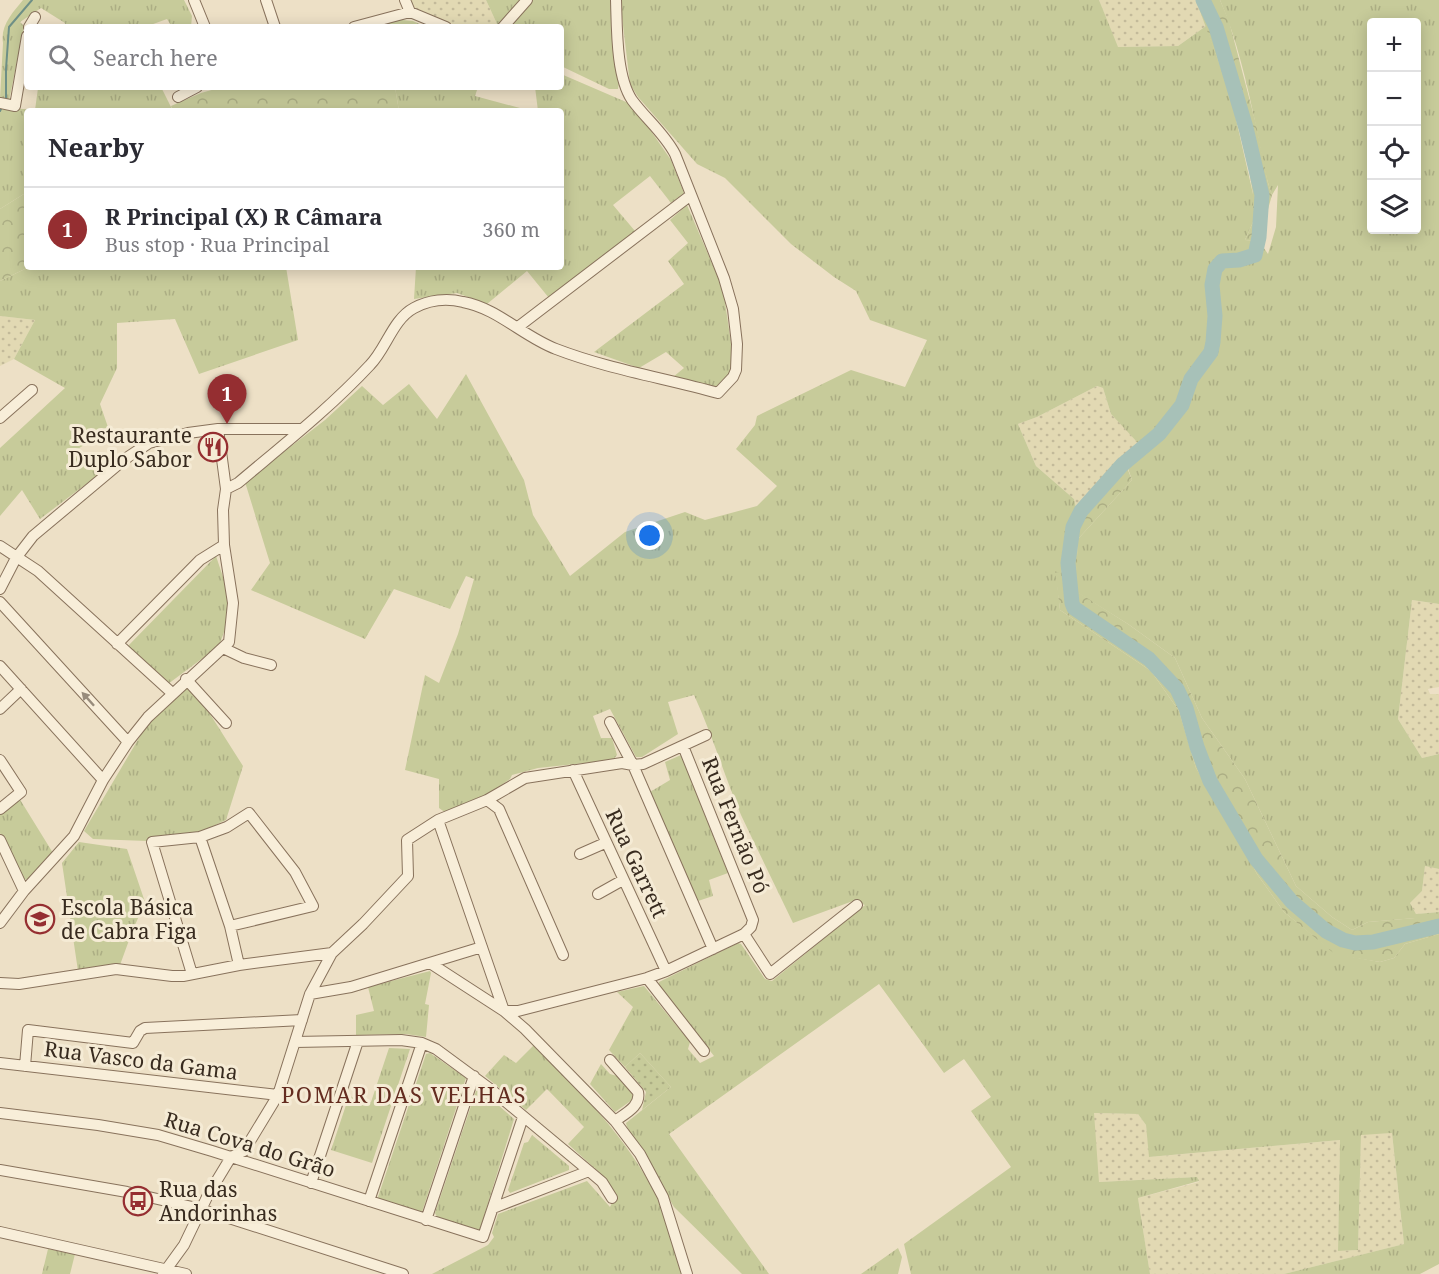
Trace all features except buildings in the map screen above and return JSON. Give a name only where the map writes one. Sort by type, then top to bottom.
[{"type":"street","points":[[194,0],[204,24]]},
{"type":"street","points":[[266,0],[274,24]]},
{"type":"street","points":[[405,0],[410,12]]},
{"type":"street","points":[[506,24],[527,0]]},
{"type":"street","points":[[226,489],[238,483],[345,391],[373,363],[404,316],[416,307],[441,300],[476,305],[552,348],[575,356],[718,393],[734,377],[737,344],[733,309],[724,278],[672,148],[633,100],[623,77],[616,0]]},
{"type":"street","points":[[365,24],[410,12],[439,24]]},
{"type":"street","points":[[31,24],[35,17]]},
{"type":"street","points":[[4,104],[15,106],[24,54]]},
{"type":"street","points":[[178,97],[191,90]]},
{"type":"street","points":[[518,327],[691,195]]},
{"type":"street","points":[[0,418],[32,390]]},
{"type":"street","points":[[0,589],[16,558],[33,536],[142,447],[165,438],[218,429],[301,429]]},
{"type":"street","points":[[0,923],[24,891],[74,836],[103,780],[148,717],[229,642],[233,603],[224,544],[223,510],[226,489],[218,429]]},
{"type":"street","points":[[117,644],[200,560],[224,544]]},
{"type":"street","points":[[0,546],[38,571],[172,693]]},
{"type":"street","points":[[0,602],[128,742]]},
{"type":"street","points":[[223,648],[244,658],[271,665]]},
{"type":"street","points":[[0,666],[103,780]]},
{"type":"street","points":[[186,680],[226,723]]},
{"type":"street","points":[[0,709],[21,689]]},
{"type":"street","points":[[610,723],[633,765],[713,949]]},
{"type":"street","points":[[165,1272],[184,1245],[201,1209],[231,1157],[244,1150],[278,1095],[310,994],[332,953],[408,876],[407,840],[438,820],[487,800],[525,778],[622,763],[643,764],[706,735]]},
{"type":"street","name":"Rua Fernão Pó","points":[[683,746],[753,920],[751,927],[744,934]]},
{"type":"street","points":[[0,760],[21,792],[0,809]]},
{"type":"street","name":"Rua Garrett","points":[[573,770],[666,971]]},
{"type":"street","points":[[487,800],[499,809],[564,955]]},
{"type":"street","points":[[192,974],[152,842],[200,837],[227,827],[249,813],[295,872],[313,906],[230,926]]},
{"type":"street","points":[[438,820],[504,1011]]},
{"type":"street","points":[[200,837],[230,926],[239,965]]},
{"type":"street","points":[[0,840],[24,891]]},
{"type":"street","points":[[580,854],[605,843]]},
{"type":"street","points":[[598,894],[622,880]]},
{"type":"street","points":[[504,1011],[518,1011],[647,978],[744,934],[770,974],[857,905]]},
{"type":"street","points":[[310,994],[351,987],[482,947]]},
{"type":"street","points":[[0,983],[19,984],[116,969],[172,976],[332,953]]},
{"type":"street","points":[[430,963],[504,1011],[525,1029],[615,1121],[640,1154],[663,1197],[687,1274]]},
{"type":"street","points":[[647,978],[704,1051]]},
{"type":"street","points":[[25,1066],[28,1030],[133,1043],[140,1031],[145,1028],[302,1020]]},
{"type":"street","points":[[295,1042],[401,1040],[422,1043],[436,1049],[474,1076],[602,1182],[612,1198]]},
{"type":"street","points":[[310,1183],[358,1041]]},
{"type":"street","points":[[369,1201],[422,1043]]},
{"type":"street","points":[[610,1060],[638,1092],[639,1097],[638,1103],[615,1121]]},
{"type":"street","name":"Rua Vasco da Gama","points":[[0,1063],[278,1095]]},
{"type":"street","points":[[426,1220],[474,1076]]},
{"type":"street","name":"Rua Cova do Grão","points":[[0,1113],[158,1135],[483,1237],[493,1208]]},
{"type":"street","points":[[493,1208],[523,1117]]},
{"type":"street","points":[[0,1170],[128,1192],[201,1209],[403,1274]]},
{"type":"street","points":[[493,1208],[589,1171]]},
{"type":"street","points":[[0,1232],[165,1272],[186,1274]]},
{"type":"shaded area","points":[[408,0],[486,0],[497,24],[452,24],[415,8]]},
{"type":"shaded area","points":[[1099,0],[1196,0],[1206,26],[1178,46],[1117,47]]},
{"type":"shaded area","points":[[0,316],[35,320],[14,359],[0,366]]},
{"type":"shaded area","points":[[1097,386],[1103,388],[1111,414],[1139,443],[1124,457],[1122,455],[1076,508],[1074,499],[1036,466],[1018,424],[1037,417]]},
{"type":"shaded area","points":[[1412,600],[1439,604],[1439,687],[1428,689],[1430,694],[1439,694],[1439,754],[1422,758],[1398,719]]},
{"type":"shaded area","points":[[1425,866],[1439,869],[1439,912],[1416,914],[1410,903],[1422,891]]},
{"type":"shaded area","points":[[1093,1113],[1138,1114],[1146,1125],[1150,1157],[1340,1140],[1338,1251],[1358,1250],[1361,1134],[1392,1133],[1404,1244],[1284,1274],[1150,1274],[1138,1198],[1199,1182],[1197,1177],[1098,1182]]},
{"type":"green space","points":[[23,0],[184,0],[192,16],[191,24],[170,24],[167,19],[153,24],[65,24],[41,8],[20,22],[24,26],[9,101],[0,98],[3,31],[15,9]]},
{"type":"green space","points":[[486,0],[520,0],[500,24],[497,24]]},
{"type":"green space","points":[[531,0],[612,0],[618,89],[609,89],[564,67],[564,24],[511,24]]},
{"type":"green space","points":[[620,0],[1099,0],[1118,47],[1178,46],[1206,26],[1231,97],[1253,194],[1253,222],[1245,240],[1259,241],[1268,254],[1276,227],[1278,185],[1272,195],[1241,62],[1220,0],[1439,0],[1439,604],[1412,600],[1398,719],[1422,758],[1439,754],[1439,869],[1425,866],[1422,891],[1410,903],[1416,918],[1368,922],[1352,930],[1332,917],[1296,886],[1245,779],[1202,718],[1175,658],[1128,624],[1075,591],[1078,539],[1132,480],[1124,457],[1138,443],[1111,414],[1103,388],[1097,386],[1037,417],[1018,424],[1036,466],[1074,499],[1076,508],[1063,547],[1061,575],[1056,572],[1060,610],[1151,671],[1179,711],[1196,768],[1235,831],[1257,874],[1284,912],[1336,954],[1380,962],[1394,958],[1405,944],[1439,934],[1439,1264],[1420,1274],[1284,1274],[1404,1244],[1392,1133],[1361,1135],[1358,1250],[1338,1251],[1340,1140],[1149,1157],[1146,1125],[1138,1114],[1094,1113],[1099,1182],[1197,1177],[1199,1181],[1138,1198],[1150,1274],[911,1274],[904,1244],[1011,1167],[971,1111],[991,1097],[964,1059],[944,1073],[879,984],[669,1134],[769,1274],[742,1274],[674,1207],[626,1123],[671,1087],[640,1053],[625,1067],[609,1050],[633,1007],[617,992],[644,986],[690,1042],[688,1049],[700,1063],[714,1056],[659,986],[659,982],[738,943],[741,944],[765,979],[772,981],[865,905],[853,901],[793,923],[741,815],[694,695],[668,702],[678,734],[642,757],[636,757],[610,709],[593,716],[601,738],[612,738],[617,755],[613,760],[538,768],[512,775],[510,779],[487,795],[446,813],[439,808],[439,779],[405,770],[425,675],[439,683],[458,634],[474,579],[466,576],[450,609],[394,589],[365,639],[251,590],[270,563],[245,482],[325,420],[362,386],[383,405],[409,384],[437,419],[466,374],[524,480],[533,515],[570,576],[625,532],[685,512],[705,520],[757,506],[777,486],[736,449],[755,425],[757,416],[851,370],[905,387],[927,340],[870,320],[856,291],[791,244],[725,178],[697,164],[638,97],[630,84]]},
{"type":"green space","points":[[1196,0],[1220,0],[1229,21],[1256,124],[1272,195],[1259,241],[1245,240],[1253,222],[1253,194],[1249,170],[1231,97]]},
{"type":"green space","points":[[392,19],[420,24],[376,24]]},
{"type":"green space","points":[[564,75],[633,105],[671,160],[684,193],[671,203],[650,176],[613,205],[635,231],[549,298],[527,271],[487,304],[457,293],[414,299],[416,270],[564,270],[564,108],[538,108],[535,90],[564,90]]},
{"type":"green space","points":[[38,90],[162,90],[172,108],[35,108]]},
{"type":"green space","points":[[212,90],[396,90],[398,108],[172,108],[171,106]]},
{"type":"green space","points":[[396,90],[477,90],[475,96],[520,108],[398,108]]},
{"type":"green space","points":[[0,107],[24,109],[24,194],[0,209]]},
{"type":"green space","points":[[24,194],[24,269],[0,281],[0,209]]},
{"type":"green space","points":[[687,205],[723,289],[734,363],[727,377],[715,388],[673,377],[684,368],[666,352],[639,368],[594,352],[684,284],[668,261],[688,243],[670,220]]},
{"type":"green space","points":[[24,269],[286,270],[298,340],[199,374],[175,319],[117,323],[117,368],[100,404],[109,430],[76,450],[98,475],[40,519],[22,490],[0,516],[0,448],[65,388],[14,359],[35,320],[0,316],[0,281]]},
{"type":"green space","points":[[1122,455],[1132,480],[1078,539],[1076,591],[1128,624],[1175,658],[1202,718],[1245,779],[1296,886],[1332,917],[1352,930],[1368,922],[1415,918],[1416,914],[1439,912],[1439,934],[1405,944],[1394,958],[1380,962],[1336,955],[1284,912],[1257,874],[1235,831],[1196,768],[1179,711],[1151,671],[1060,610],[1055,571],[1061,574],[1063,547],[1076,508]]},
{"type":"green space","points":[[216,556],[226,586],[228,606],[225,629],[219,646],[168,684],[127,647]]},
{"type":"green space","points":[[185,685],[203,703],[243,766],[226,820],[196,834],[147,841],[93,839],[84,831],[149,721]]},
{"type":"green space","points":[[681,755],[728,873],[709,880],[713,896],[698,901],[650,792],[670,780],[665,762]]},
{"type":"green space","points":[[19,798],[53,853],[29,879],[22,880],[0,833],[0,813]]},
{"type":"green space","points":[[79,842],[127,849],[145,902],[120,965],[78,971],[62,863]]},
{"type":"green space","points":[[430,971],[425,1004],[429,1005],[426,1037],[406,1034],[356,1035],[356,1015],[374,1011],[368,987]]},
{"type":"green space","points":[[534,1045],[601,1115],[631,1153],[656,1195],[682,1274],[432,1274],[488,1245],[494,1237],[492,1233],[498,1214],[587,1181],[610,1207],[616,1195],[602,1175],[568,1144],[584,1127],[547,1089],[526,1110],[485,1076],[504,1055],[516,1063]]},
{"type":"green space","points":[[389,1048],[410,1049],[372,1163],[331,1150],[349,1096],[371,1102]]},
{"type":"green space","points":[[430,1053],[466,1078],[422,1212],[417,1212],[380,1201],[378,1197],[426,1054]]},
{"type":"green space","points":[[640,1053],[671,1087],[642,1110],[646,1092],[625,1067]]},
{"type":"green space","points":[[601,1064],[610,1074],[617,1076],[633,1095],[632,1100],[615,1112],[590,1084]]},
{"type":"green space","points":[[480,1089],[514,1119],[480,1229],[476,1231],[437,1217],[435,1213],[476,1091]]},
{"type":"green space","points":[[532,1135],[569,1166],[569,1170],[510,1193],[508,1190],[524,1143],[528,1142]]},
{"type":"green space","points":[[898,1248],[902,1257],[898,1274],[861,1274]]},
{"type":"green space","points":[[48,1249],[75,1254],[70,1274],[42,1274]]},
{"type":"waterway","points":[[6,100],[9,27],[32,0]]},
{"type":"waterway","points":[[1203,0],[1216,27],[1246,128],[1262,195],[1259,237],[1255,255],[1239,260],[1222,261],[1215,269],[1212,285],[1215,316],[1211,352],[1191,379],[1182,405],[1159,434],[1122,465],[1081,511],[1073,527],[1068,563],[1072,603],[1074,608],[1149,659],[1177,689],[1186,708],[1210,781],[1256,859],[1292,902],[1326,931],[1343,940],[1355,943],[1373,942],[1439,926]]},
{"type":"place","name":"R Principal (X) R Câmara","points":[[227,424]]},
{"type":"place","name":"Restaurante Duplo Sabor","points":[[213,447]]},
{"type":"place","name":"Escola Básica de Cabra Figa","points":[[40,919]]},
{"type":"place","name":"Rua das Andorinhas","points":[[138,1201]]},
{"type":"district","name":"POMAR DAS VELHAS","points":[[404,1094]]}]
